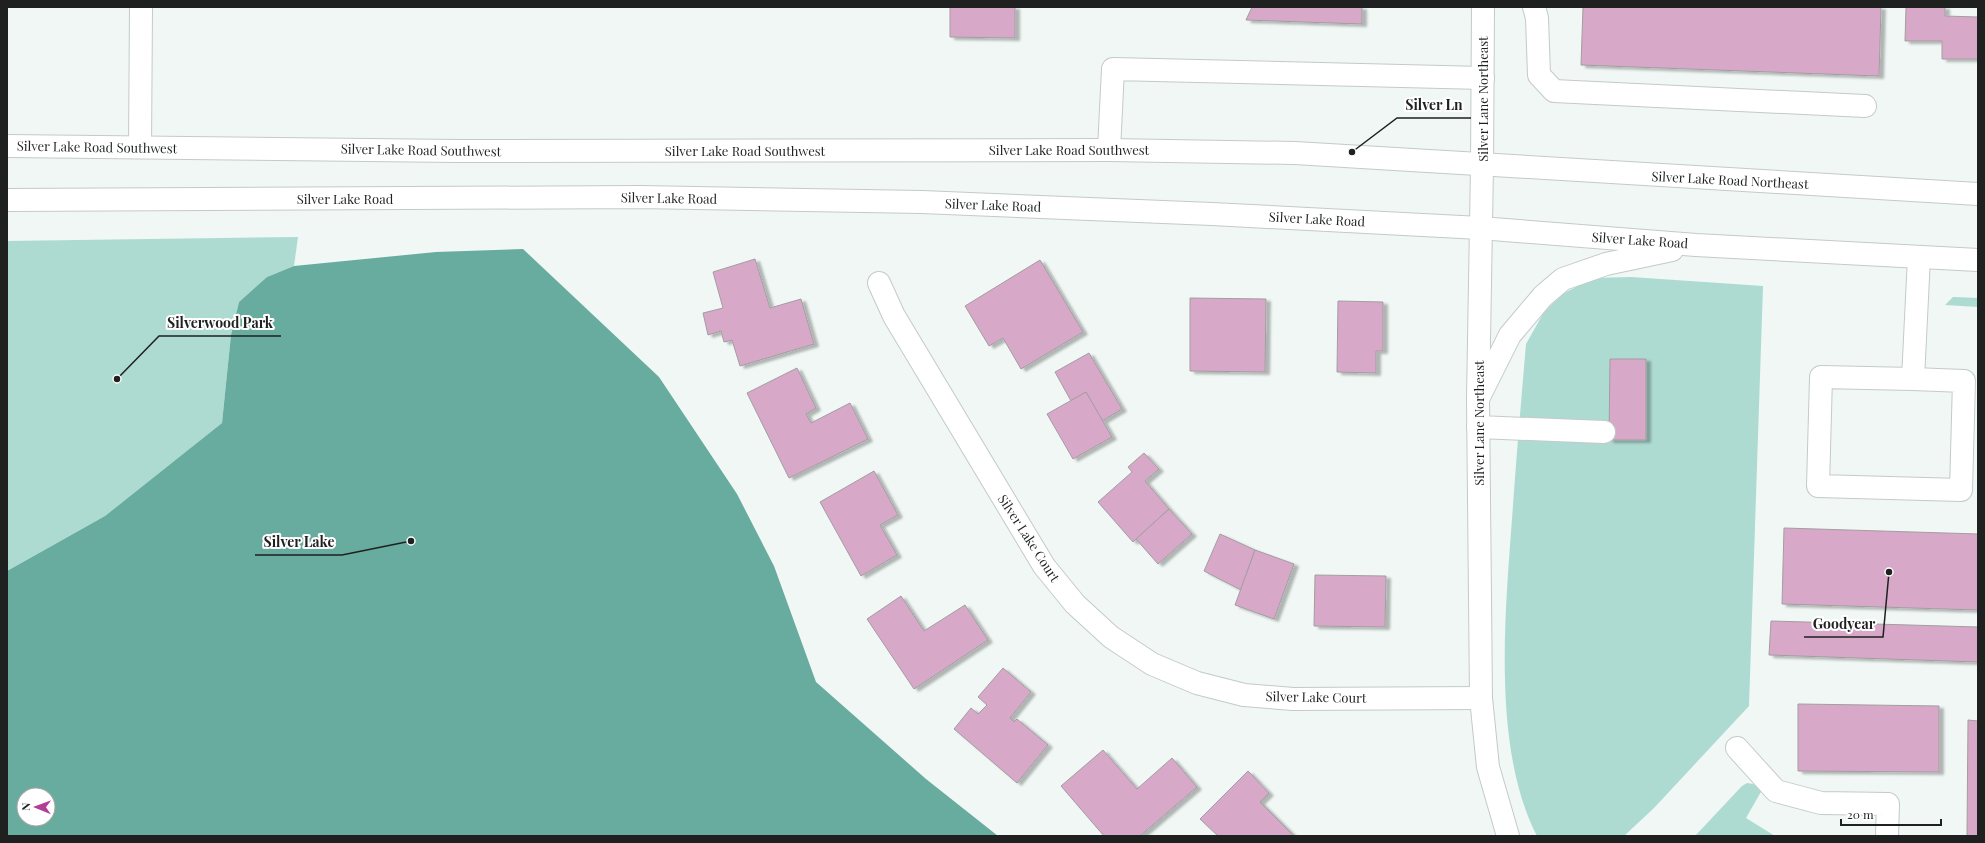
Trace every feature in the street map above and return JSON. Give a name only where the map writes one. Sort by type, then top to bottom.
[{"type":"main road","points":[[140,147],[141,7]]},
{"type":"main road","name":"Silver Lane Northeast","points":[[1483,7],[1478,399],[1481,698],[1488,767],[1508,836]]},
{"type":"main road","points":[[1534,7],[1537,18],[1539,75],[1554,91],[1865,106]]},
{"type":"main road","points":[[1109,150],[1113,69],[1483,78]]},
{"type":"main road","name":"Silver Lake Road Southwest","points":[[7,146],[543,151],[1109,150],[1295,153],[1482,166]]},
{"type":"main road","name":"Silver Lake Road Northeast","points":[[1482,166],[1978,194]]},
{"type":"main road","name":"Silver Lake Road","points":[[7,200],[640,197],[890,202],[1212,214],[1480,228],[1696,245],[1978,260]]},
{"type":"main road","points":[[1478,399],[1510,335],[1543,296],[1563,279],[1606,264],[1696,245]]},
{"type":"main road","points":[[1913,379],[1919,257]]},
{"type":"main road","name":"Silver Lake Court","points":[[879,282],[894,316],[1044,566],[1075,604],[1111,637],[1158,666],[1197,683],[1244,695],[1293,699],[1481,698]]},
{"type":"main road","points":[[1821,377],[1913,379],[1964,381],[1961,490],[1818,486],[1821,377]]},
{"type":"main road","points":[[1478,427],[1604,432]]},
{"type":"main road","points":[[1737,748],[1776,791],[1821,803],[1888,804],[1887,836]]},
{"type":"shaded area","points":[[298,237],[294,266],[267,277],[239,302],[231,335],[222,423],[105,516],[7,571],[7,241]]},
{"type":"shaded area","points":[[523,249],[659,377],[737,494],[774,566],[816,682],[926,779],[998,836],[7,836],[7,571],[105,516],[222,423],[231,335],[239,302],[267,277],[294,266],[436,252]]},
{"type":"shaded area","points":[[1631,277],[1763,286],[1749,706],[1654,808],[1624,836],[1537,836],[1523,801],[1513,763],[1507,723],[1505,681],[1507,597],[1526,344],[1544,312],[1563,294],[1592,278]]},
{"type":"shaded area","points":[[1953,297],[1978,298],[1978,307],[1945,305]]},
{"type":"shaded area","points":[[1747,783],[1753,784],[1762,790],[1746,818],[1775,836],[1695,836],[1742,786]]},
{"type":"building","points":[[950,7],[1015,7],[1015,38],[950,37]]},
{"type":"building","points":[[1252,7],[1362,7],[1362,24],[1246,20]]},
{"type":"building","points":[[1583,7],[1881,7],[1879,76],[1581,65]]},
{"type":"building","points":[[1906,7],[1945,7],[1945,16],[1978,17],[1978,59],[1942,59],[1942,41],[1905,41]]},
{"type":"building","points":[[755,259],[770,308],[801,299],[814,344],[740,366],[732,340],[724,342],[721,331],[708,335],[703,313],[723,308],[713,272]]},
{"type":"building","points":[[1040,260],[1083,332],[1021,369],[1003,338],[989,346],[965,306]]},
{"type":"building","points":[[1190,298],[1266,299],[1265,372],[1190,371]]},
{"type":"building","points":[[1338,301],[1383,302],[1383,351],[1376,351],[1376,373],[1337,372]]},
{"type":"building","points":[[1089,353],[1122,409],[1102,421],[1086,392],[1071,401],[1055,372]]},
{"type":"building","points":[[1610,359],[1646,359],[1646,440],[1609,440]]},
{"type":"building","points":[[797,368],[816,408],[806,414],[811,423],[850,403],[868,439],[789,478],[747,393]]},
{"type":"building","points":[[1086,392],[1112,437],[1073,459],[1047,414]]},
{"type":"building","points":[[1144,453],[1159,469],[1145,481],[1169,509],[1133,542],[1098,502],[1132,472],[1128,467]]},
{"type":"building","points":[[874,471],[898,515],[880,525],[897,555],[861,576],[820,502]]},
{"type":"building","points":[[1169,509],[1192,534],[1158,564],[1136,539]]},
{"type":"building","points":[[1784,528],[1978,534],[1978,610],[1782,604]]},
{"type":"building","points":[[1220,534],[1255,550],[1241,590],[1204,571]]},
{"type":"building","points":[[1255,550],[1294,564],[1274,619],[1235,605]]},
{"type":"building","points":[[1315,575],[1386,576],[1385,627],[1314,626]]},
{"type":"building","points":[[901,596],[924,631],[965,605],[988,640],[914,689],[867,619]]},
{"type":"building","points":[[1771,621],[1978,627],[1978,662],[1769,655]]},
{"type":"building","points":[[1003,668],[1031,692],[1010,718],[1014,722],[1017,719],[1048,745],[1017,783],[954,729],[971,708],[978,714],[987,705],[978,697]]},
{"type":"building","points":[[1798,704],[1939,706],[1939,772],[1798,771]]},
{"type":"building","points":[[1968,720],[1978,721],[1978,836],[1967,836]]},
{"type":"building","points":[[1103,750],[1137,789],[1172,758],[1197,787],[1140,836],[1104,836],[1061,786]]},
{"type":"building","points":[[1248,771],[1269,793],[1260,802],[1294,836],[1218,836],[1200,819]]},
{"type":"place","name":"Silver Ln","points":[[1352,152]]},
{"type":"place","name":"Silverwood Park","points":[[117,379]]},
{"type":"place","name":"Silver Lake","points":[[411,541]]},
{"type":"place","name":"Goodyear","points":[[1889,572]]}]
